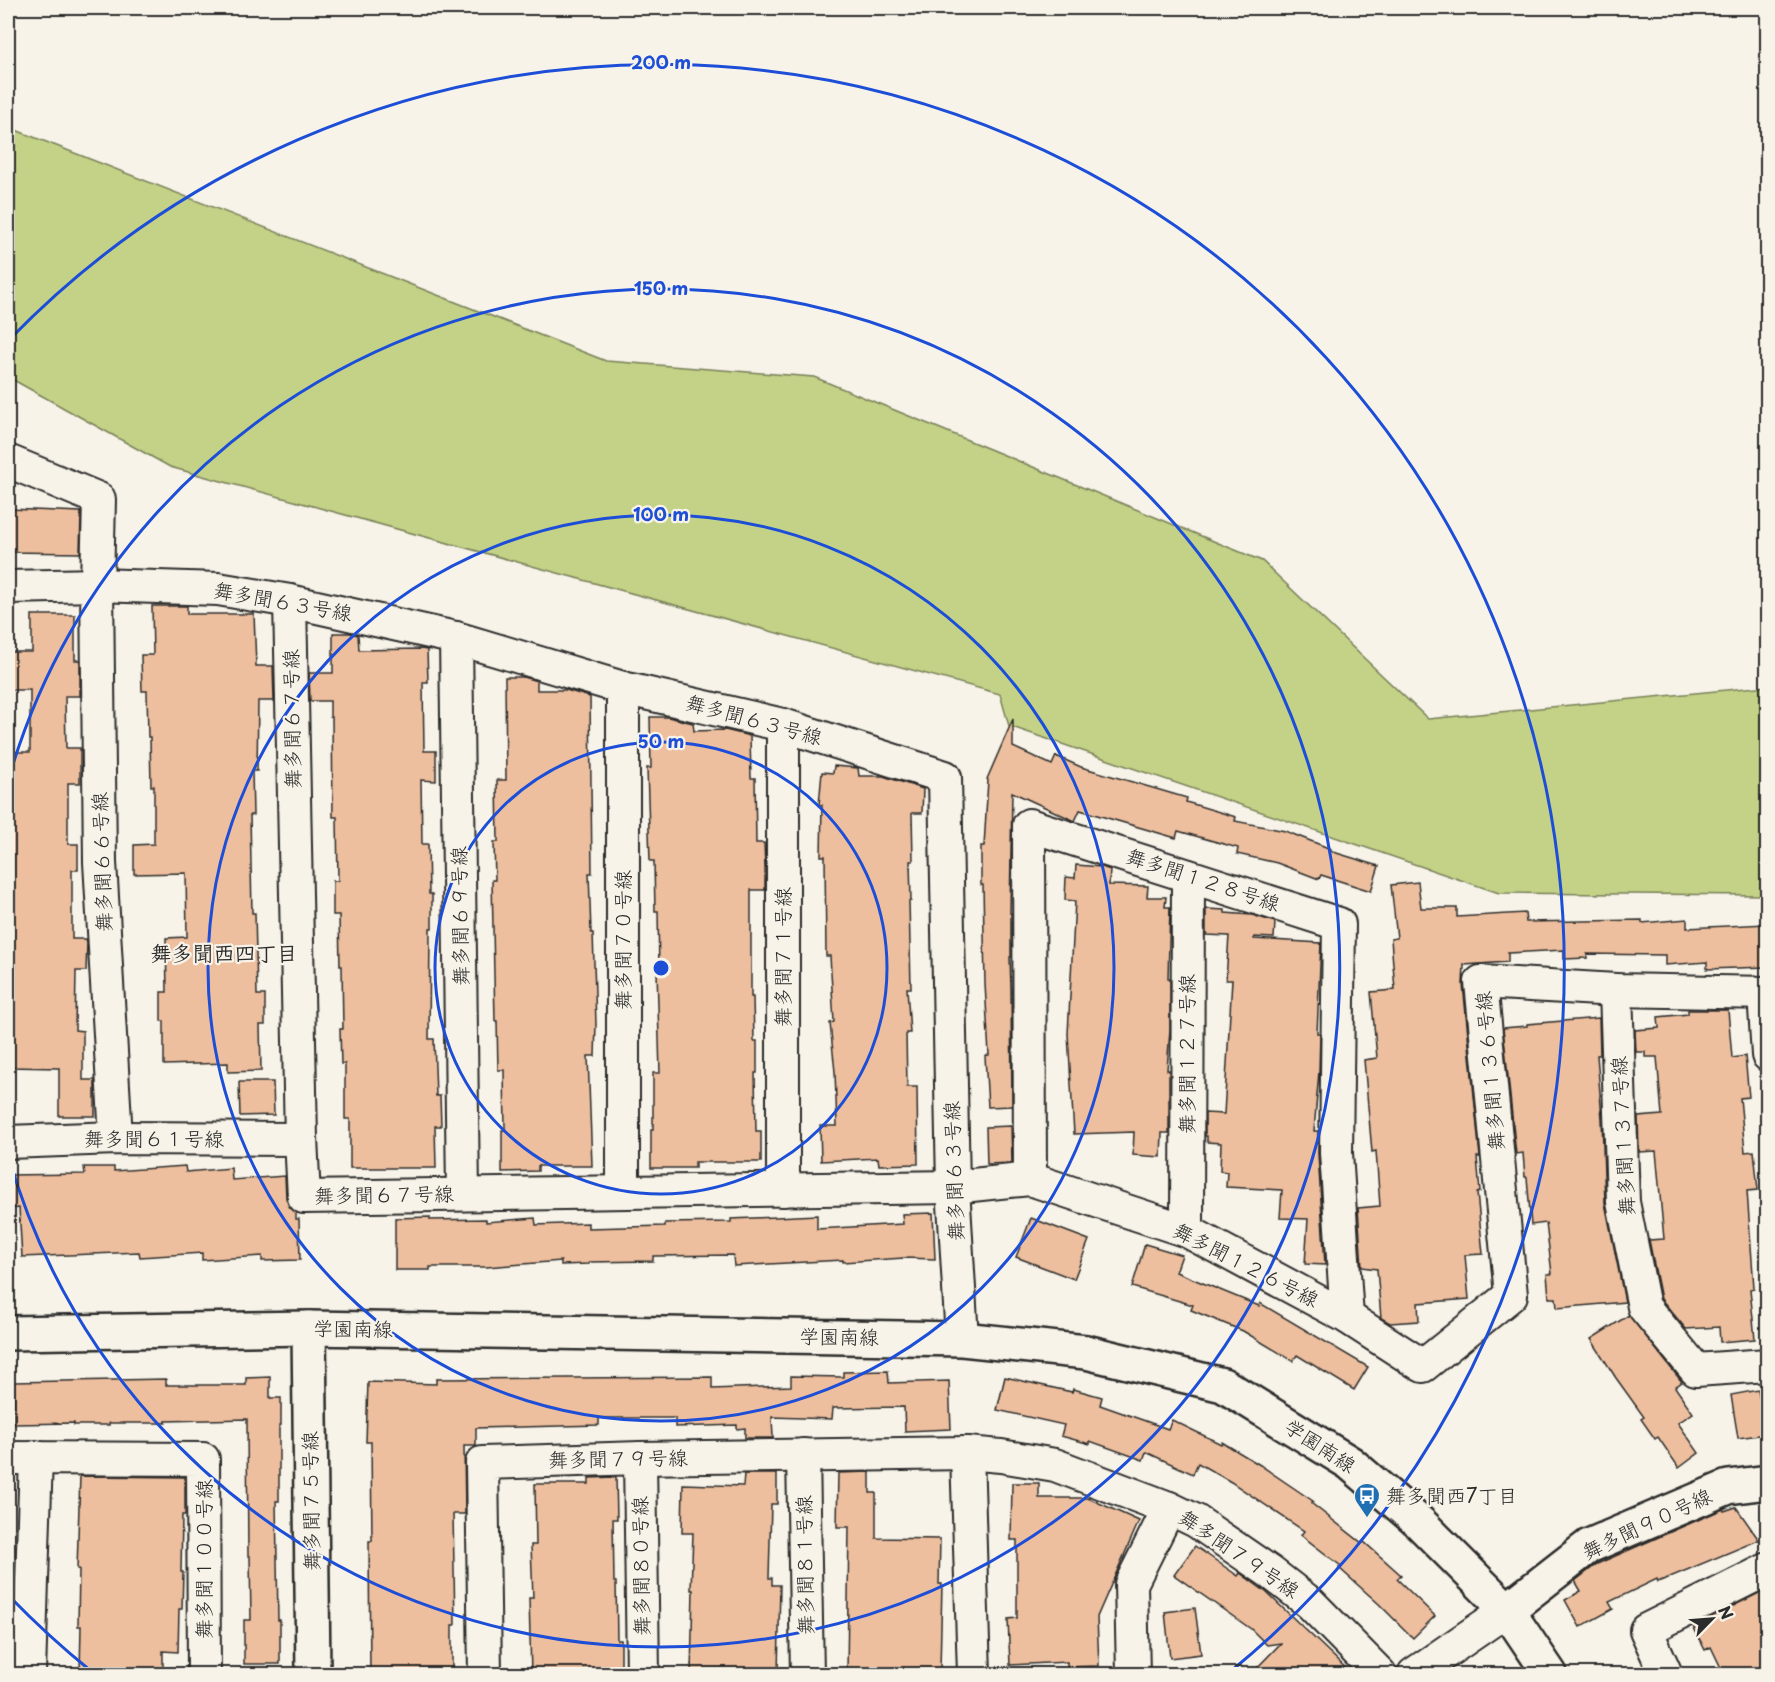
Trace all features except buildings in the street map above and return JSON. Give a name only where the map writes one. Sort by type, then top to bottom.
[{"type":"street","name":"舞多聞６６号線","points":[[8,461],[99,499],[96,585],[100,862],[116,1138]]},
{"type":"street","name":"舞多聞６３号線","points":[[8,587],[96,585],[218,589],[290,601],[456,638],[623,688],[783,724],[945,777],[953,1187],[962,1339]]},
{"type":"street","name":"舞多聞６７号線","points":[[290,601],[304,1197],[953,1187]]},
{"type":"street","name":"舞多聞６９号線","points":[[456,638],[463,1194]]},
{"type":"street","name":"舞多聞７０号線","points":[[623,688],[623,1192]]},
{"type":"street","name":"舞多聞７１号線","points":[[783,724],[783,1190]]},
{"type":"street","name":"舞多聞１２８号線","points":[[1030,1179],[1029,825],[1339,924],[1336,1153],[1347,1317]]},
{"type":"street","name":"舞多聞１２７号線","points":[[1187,1231],[1188,876]]},
{"type":"street","name":"舞多聞１３６号線","points":[[1423,1366],[1511,1295],[1481,982],[1616,990],[1766,993]]},
{"type":"street","name":"舞多聞１３７号線","points":[[1616,990],[1623,1202],[1644,1307],[1696,1370],[1767,1365]]},
{"type":"street","points":[[1766,993],[1767,1055]]},
{"type":"street","name":"舞多聞６１号線","points":[[8,1142],[116,1138],[301,1139]]},
{"type":"street","name":"舞多聞１２６号線","points":[[953,1187],[1030,1179],[1187,1231],[1347,1317],[1423,1366]]},
{"type":"street","name":"学園南線","points":[[8,1333],[309,1328],[962,1339],[1086,1352],[1223,1385],[1350,1463],[1420,1523],[1507,1610],[1550,1674]]},
{"type":"street","name":"舞多聞７５号線","points":[[309,1328],[313,1674]]},
{"type":"street","points":[[967,1453],[974,1674]]},
{"type":"street","name":"舞多聞７９号線","points":[[484,1674],[482,1462],[967,1453],[1001,1455],[1055,1465],[1169,1508],[1196,1521],[1270,1572],[1310,1603],[1380,1674]]},
{"type":"street","name":"舞多聞８１号線","points":[[803,1455],[807,1674]]},
{"type":"street","points":[[22,1457],[29,1674]]},
{"type":"street","name":"舞多聞１００号線","points":[[22,1457],[203,1459],[204,1674]]},
{"type":"street","name":"舞多聞８０号線","points":[[640,1458],[643,1674]]},
{"type":"street","name":"舞多聞９０号線","points":[[1507,1610],[1589,1546],[1728,1487],[1767,1482]]},
{"type":"street","points":[[1133,1674],[1131,1584],[1169,1508]]},
{"type":"street","points":[[1666,1674],[1646,1630],[1767,1569]]},
{"type":"street","points":[[1414,1674],[1507,1610]]},
{"type":"green space","points":[[8,127],[606,361],[814,377],[1262,561],[1428,719],[1767,686],[1767,895],[1499,893],[1009,726],[1000,694],[170,467],[8,377]]},
{"type":"place","name":"舞多聞西7丁目","points":[[1367,1519]]},
{"type":"district","name":"舞多聞西四丁目","points":[[224,954]]}]
